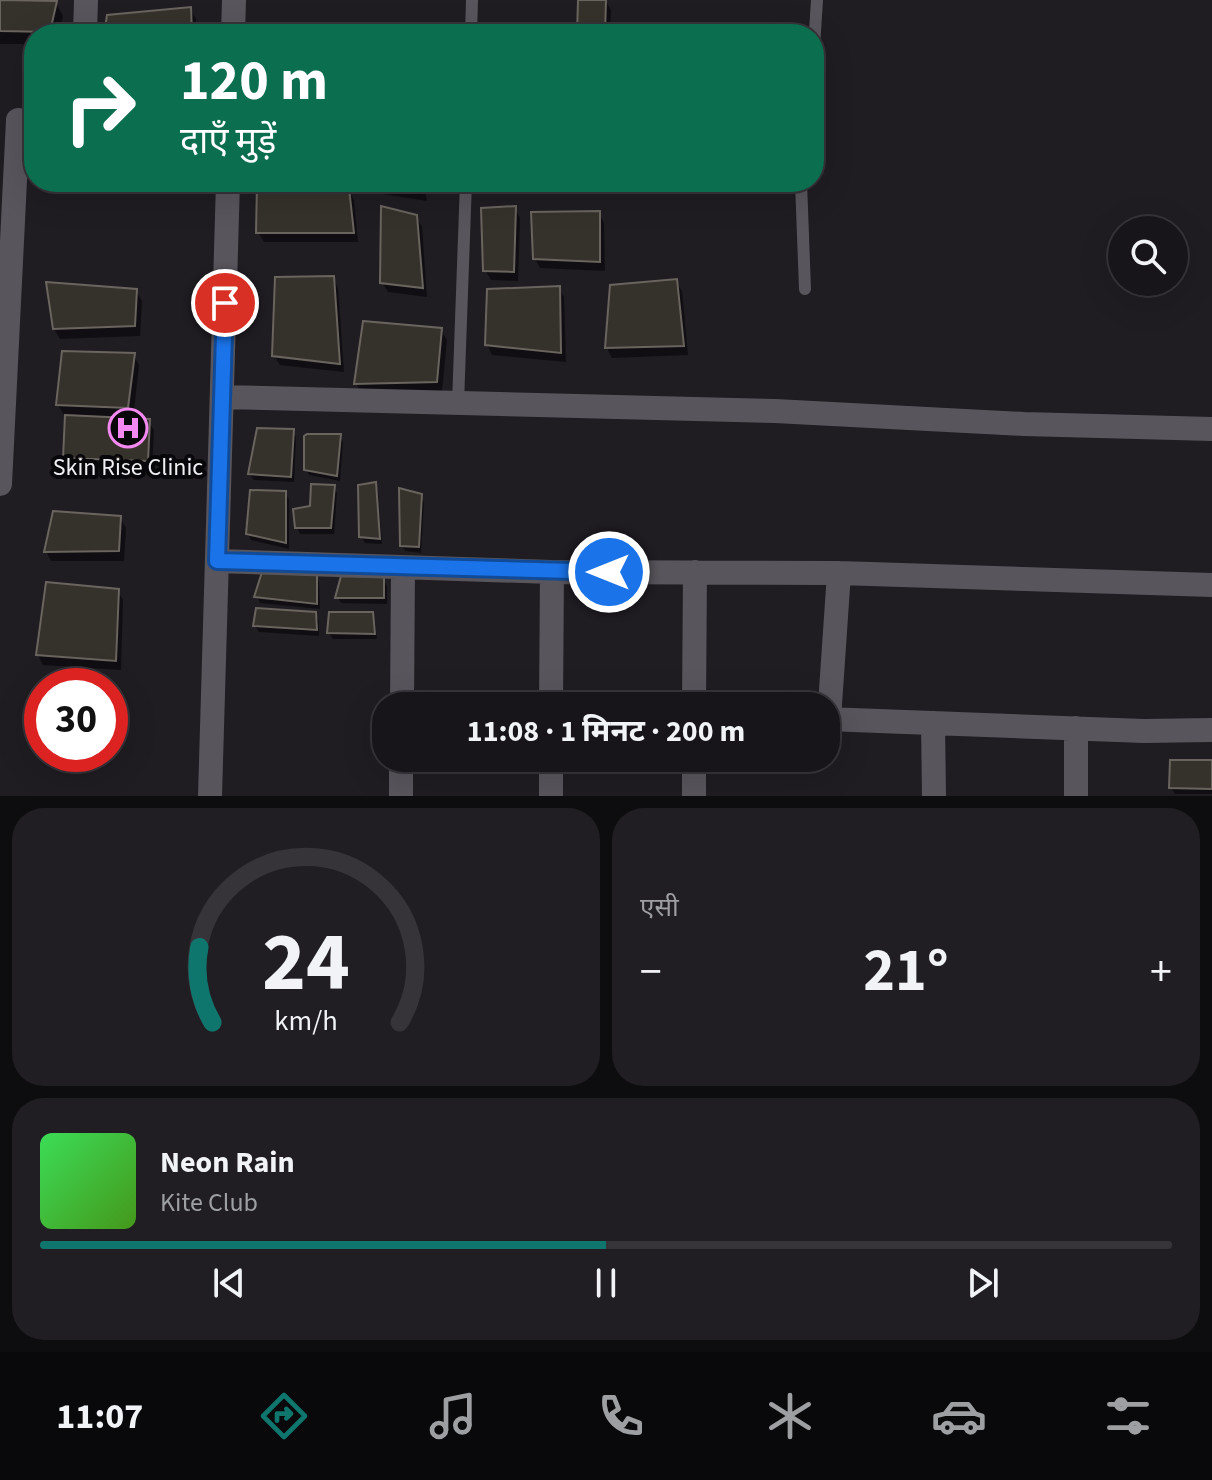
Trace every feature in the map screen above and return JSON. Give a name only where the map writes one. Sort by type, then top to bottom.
[{"type":"street","points":[[85,24],[86,0]]},
{"type":"street","points":[[233,24],[234,0]]},
{"type":"street","points":[[0,468],[17,120]]},
{"type":"street","points":[[210,796],[228,192]]},
{"type":"street","points":[[222,397],[775,411],[1024,424],[1212,429]]},
{"type":"street","points":[[217,561],[552,572],[839,573],[1212,585]]},
{"type":"street","points":[[402,692],[403,568]]},
{"type":"street","points":[[551,692],[552,572]]},
{"type":"street","points":[[694,692],[695,572]]},
{"type":"street","points":[[829,692],[839,573]]},
{"type":"street","points":[[840,719],[1144,731],[1212,730]]},
{"type":"street","points":[[933,723],[934,796]]},
{"type":"street","points":[[1076,728],[1076,796]]},
{"type":"street","points":[[401,772],[401,796]]},
{"type":"street","points":[[551,772],[551,796]]},
{"type":"street","points":[[694,772],[694,796]]},
{"type":"lane","points":[[471,24],[472,0]]},
{"type":"lane","points":[[815,24],[817,0]]},
{"type":"lane","points":[[458,403],[466,192]]},
{"type":"lane","points":[[801,192],[805,289]]},
{"type":"building","points":[[0,0],[57,1],[52,24],[24,24],[24,31],[0,31]]},
{"type":"building","points":[[578,0],[606,0],[605,24],[577,24]]},
{"type":"building","points":[[191,7],[192,24],[106,24],[107,15]]},
{"type":"building","points":[[257,192],[349,192],[354,233],[256,233]]},
{"type":"building","points":[[381,206],[417,215],[423,288],[380,283]]},
{"type":"building","points":[[516,206],[514,272],[483,271],[481,208]]},
{"type":"building","points":[[600,211],[600,262],[533,259],[531,212]]},
{"type":"building","points":[[334,276],[340,364],[272,356],[275,277]]},
{"type":"building","points":[[677,279],[684,346],[605,348],[610,285]]},
{"type":"building","points":[[46,282],[137,289],[135,326],[53,329]]},
{"type":"building","points":[[560,286],[561,353],[485,345],[487,289]]},
{"type":"building","points":[[363,321],[442,328],[437,382],[354,384]]},
{"type":"building","points":[[62,351],[135,353],[128,408],[56,405]]},
{"type":"building","points":[[65,415],[150,419],[148,461],[63,458]]},
{"type":"building","points":[[257,428],[294,429],[291,477],[248,474]]},
{"type":"building","points":[[341,434],[337,476],[304,470],[304,436]]},
{"type":"building","points":[[376,482],[380,539],[359,537],[358,485]]},
{"type":"building","points":[[311,484],[335,485],[331,528],[295,528],[293,509],[310,506]]},
{"type":"building","points":[[399,488],[422,494],[419,547],[400,546]]},
{"type":"building","points":[[250,490],[286,491],[286,543],[246,534]]},
{"type":"building","points":[[53,511],[121,516],[119,551],[44,552]]},
{"type":"building","points":[[262,572],[317,575],[317,604],[254,597]]},
{"type":"building","points":[[341,576],[384,577],[384,598],[335,598]]},
{"type":"building","points":[[46,582],[119,589],[116,661],[36,655]]},
{"type":"building","points":[[256,608],[316,612],[317,630],[253,626]]},
{"type":"building","points":[[329,612],[373,612],[375,634],[327,633]]},
{"type":"building","points":[[1170,760],[1212,760],[1212,789],[1169,788]]},
{"type":"place","name":"Skin Rise Clinic","points":[[128,428]]},
{"type":"route","points":[[225,303],[217,561],[522,572],[609,572]]}]
